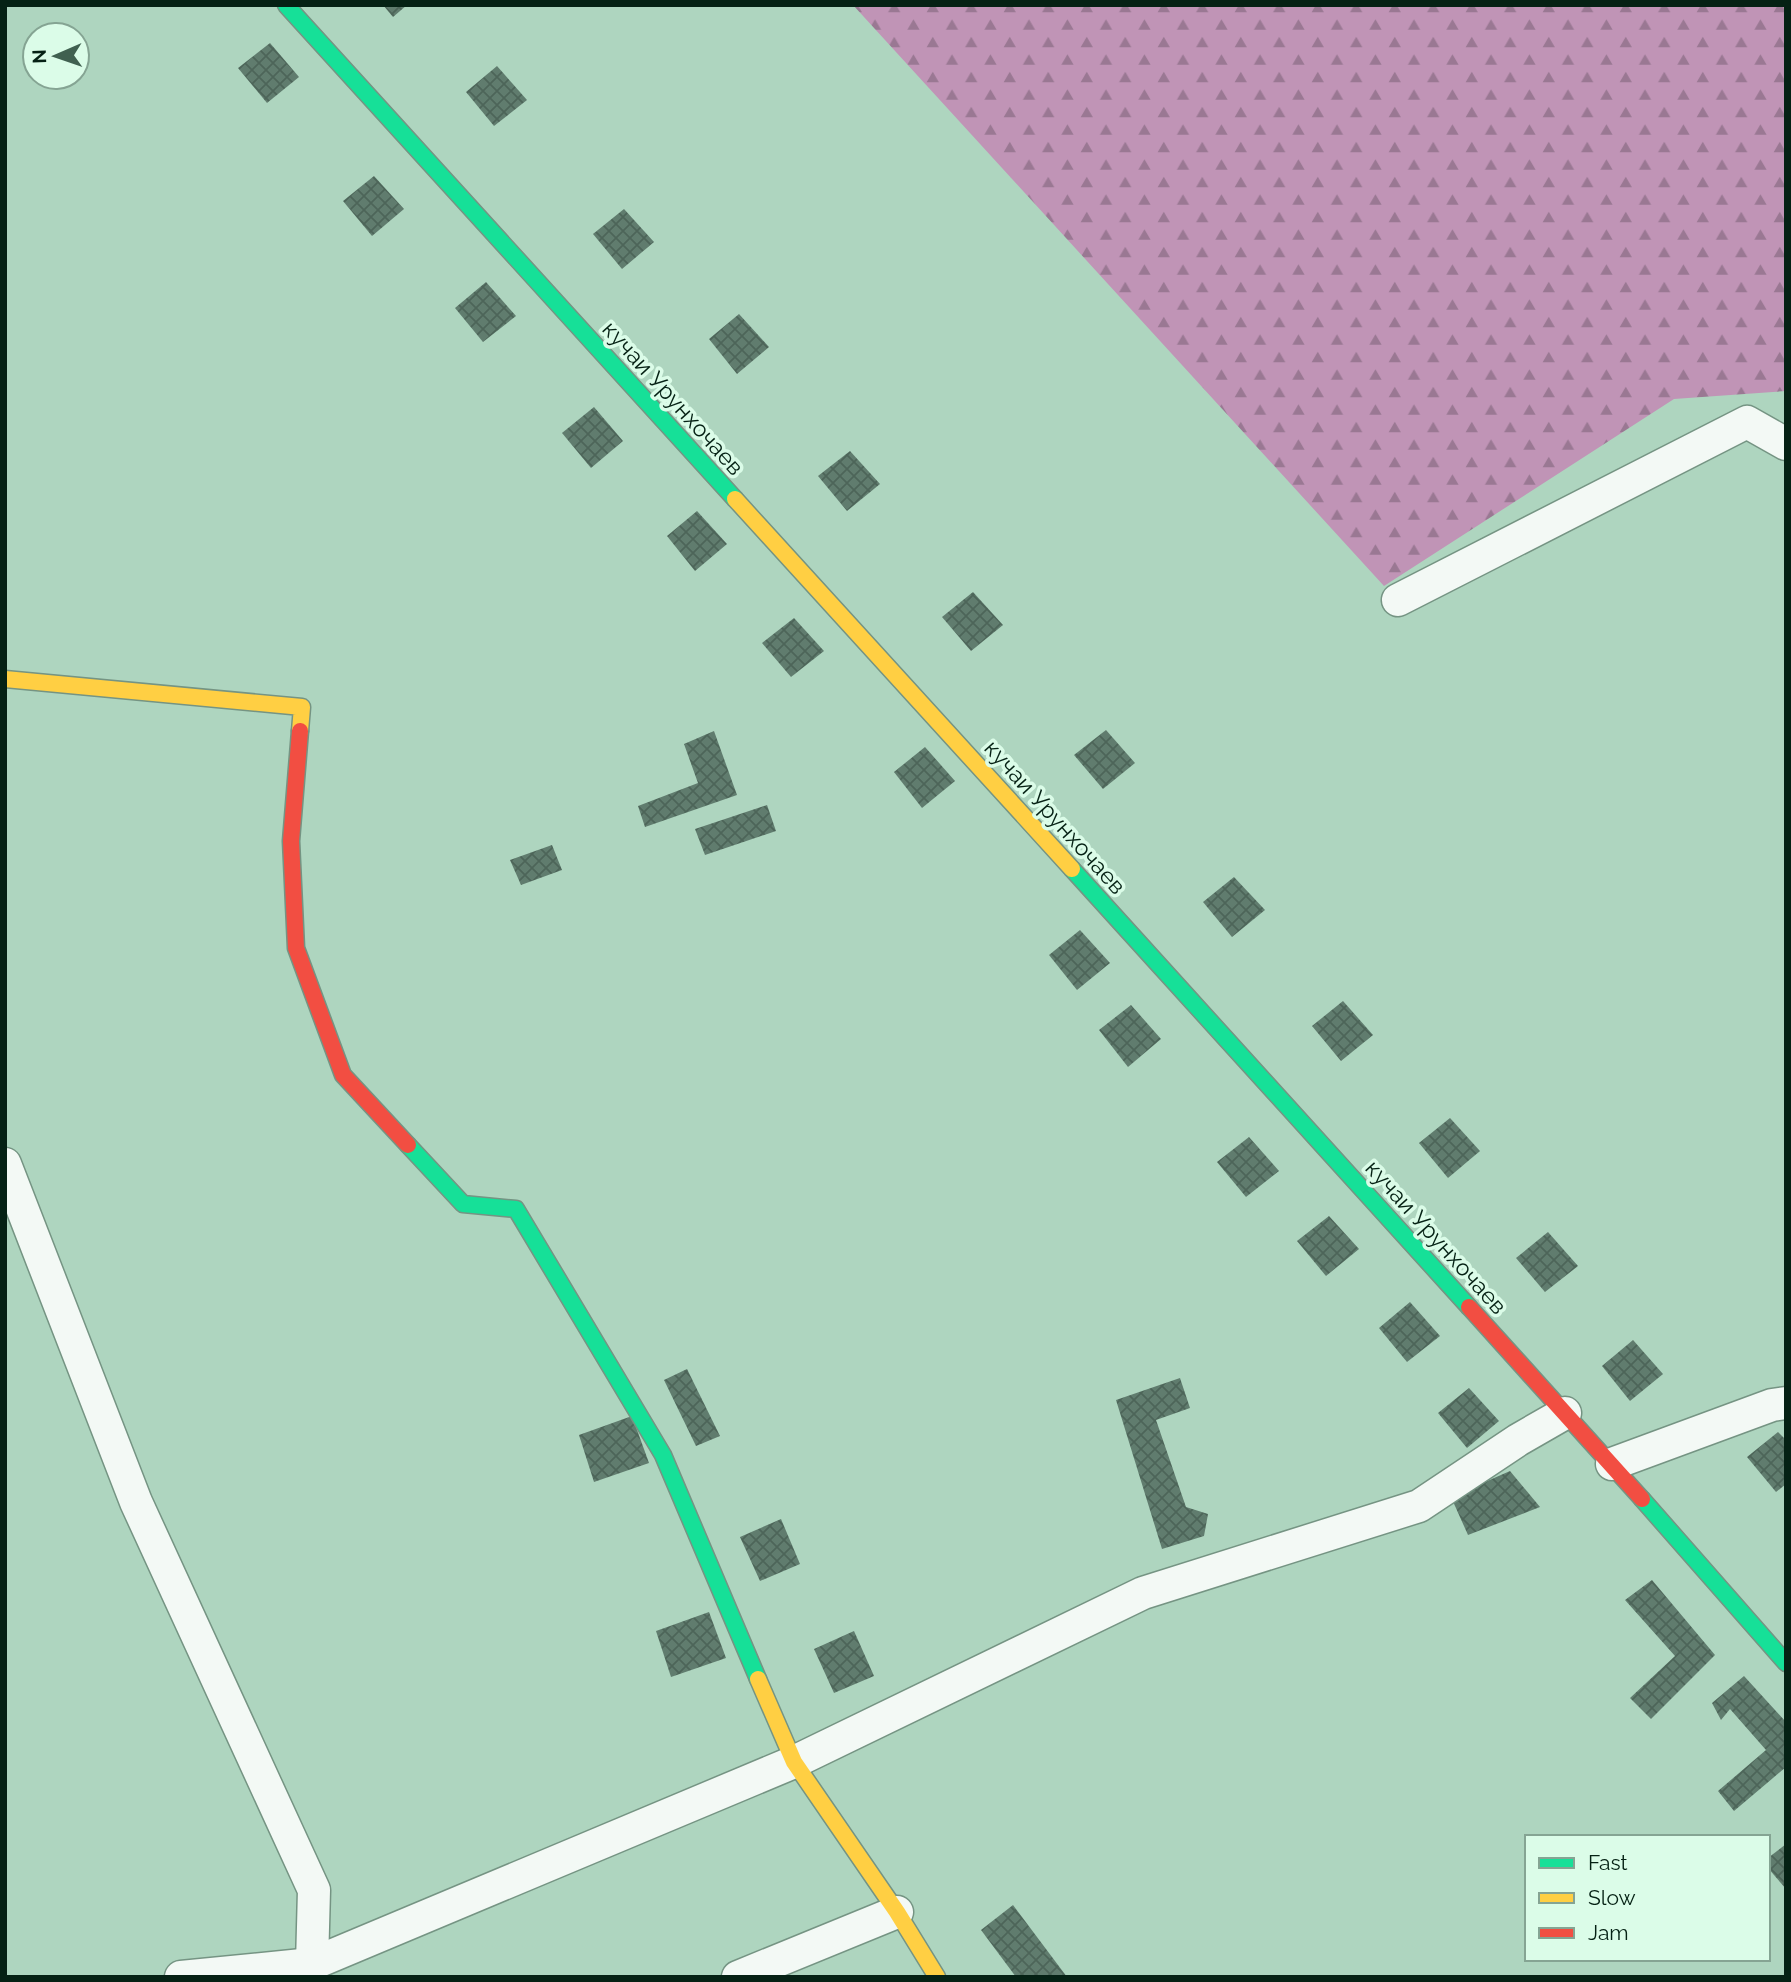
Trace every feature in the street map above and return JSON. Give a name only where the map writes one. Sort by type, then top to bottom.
[{"type":"street","name":"кучаи Урунхочаев","points":[[286,5],[1565,1413],[1786,1663]]},
{"type":"street","points":[[1398,600],[1748,422],[1786,444]]},
{"type":"street","points":[[5,679],[302,707],[291,841],[296,948],[343,1074],[463,1204],[516,1209],[663,1455],[794,1762],[897,1912],[937,1977]]},
{"type":"street","points":[[5,1164],[136,1502],[314,1890],[312,1964]]},
{"type":"street","points":[[1612,1465],[1772,1405],[1786,1403]]},
{"type":"street","points":[[181,1977],[312,1964],[794,1762],[1143,1593],[1419,1506],[1518,1440],[1565,1413]]},
{"type":"street","points":[[738,1977],[897,1912]]},
{"type":"green space","points":[[853,5],[1786,5],[1786,391],[1674,399],[1384,586]]},
{"type":"building","points":[[383,5],[407,5],[393,17]]},
{"type":"building","points":[[270,43],[299,77],[267,103],[238,68]]},
{"type":"building","points":[[497,66],[527,100],[494,126],[466,92]]},
{"type":"building","points":[[374,176],[404,209],[372,236],[343,201]]},
{"type":"building","points":[[624,209],[654,242],[622,269],[593,234]]},
{"type":"building","points":[[486,282],[516,316],[483,342],[455,308]]},
{"type":"building","points":[[739,314],[769,347],[737,374],[709,339]]},
{"type":"building","points":[[594,407],[623,441],[591,468],[562,433]]},
{"type":"building","points":[[850,451],[880,484],[847,511],[818,476]]},
{"type":"building","points":[[697,511],[727,544],[695,571],[667,536]]},
{"type":"building","points":[[973,592],[1003,625],[971,651],[942,617]]},
{"type":"building","points":[[794,618],[824,651],[791,677],[762,643]]},
{"type":"building","points":[[1106,730],[1135,763],[1103,789],[1074,755]]},
{"type":"building","points":[[714,731],[737,795],[645,827],[638,806],[698,783],[684,744]]},
{"type":"building","points":[[925,747],[955,781],[922,808],[894,772]]},
{"type":"building","points":[[767,805],[776,831],[705,855],[695,829]]},
{"type":"building","points":[[552,845],[562,870],[521,885],[510,860]]},
{"type":"building","points":[[1234,877],[1265,910],[1232,937],[1203,902]]},
{"type":"building","points":[[1080,930],[1110,963],[1077,990],[1049,955]]},
{"type":"building","points":[[1343,1001],[1373,1035],[1341,1061],[1312,1026]]},
{"type":"building","points":[[1131,1005],[1161,1039],[1128,1067],[1099,1030]]},
{"type":"building","points":[[1450,1118],[1480,1151],[1448,1178],[1419,1143]]},
{"type":"building","points":[[1249,1137],[1279,1171],[1246,1197],[1217,1162]]},
{"type":"building","points":[[1329,1216],[1359,1249],[1326,1276],[1297,1241]]},
{"type":"building","points":[[1548,1232],[1578,1266],[1545,1292],[1516,1258]]},
{"type":"building","points":[[1410,1302],[1440,1336],[1407,1362],[1379,1328]]},
{"type":"building","points":[[1633,1340],[1663,1374],[1630,1401],[1602,1366]]},
{"type":"building","points":[[687,1369],[720,1436],[696,1446],[664,1380]]},
{"type":"building","points":[[1180,1378],[1190,1408],[1156,1420],[1186,1507],[1208,1514],[1204,1536],[1162,1549],[1116,1400]]},
{"type":"building","points":[[1469,1388],[1499,1421],[1467,1448],[1438,1413]]},
{"type":"building","points":[[632,1416],[649,1463],[594,1482],[579,1435]]},
{"type":"building","points":[[1778,1432],[1786,1440],[1786,1484],[1776,1492],[1747,1457]]},
{"type":"building","points":[[1510,1471],[1540,1507],[1468,1535],[1451,1497]]},
{"type":"building","points":[[781,1519],[800,1564],[760,1581],[740,1537]]},
{"type":"building","points":[[1652,1580],[1715,1655],[1651,1719],[1630,1698],[1675,1656],[1625,1600]]},
{"type":"building","points":[[709,1612],[726,1658],[671,1677],[656,1631]]},
{"type":"building","points":[[854,1631],[874,1676],[834,1693],[814,1649]]},
{"type":"building","points":[[1744,1676],[1786,1722],[1786,1767],[1734,1811],[1718,1791],[1766,1750],[1730,1709],[1721,1720],[1712,1703]]},
{"type":"building","points":[[1786,1844],[1786,1889],[1770,1870],[1770,1856]]},
{"type":"building","points":[[1013,1905],[1067,1977],[1016,1977],[981,1930]]},
{"type":"traffic: fast","points":[[286,5],[735,499]]},
{"type":"traffic: fast","points":[[1072,869],[1469,1307]]},
{"type":"traffic: fast","points":[[408,1145],[463,1204],[516,1209],[663,1455],[758,1679]]},
{"type":"traffic: fast","points":[[1642,1499],[1786,1663]]},
{"type":"traffic: slow","points":[[735,499],[1072,869]]},
{"type":"traffic: slow","points":[[5,679],[302,707],[300,731]]},
{"type":"traffic: slow","points":[[758,1679],[794,1762],[897,1912],[937,1977]]},
{"type":"traffic: jam","points":[[300,731],[291,841],[296,948],[343,1075],[408,1145]]},
{"type":"traffic: jam","points":[[1469,1307],[1642,1499]]}]
